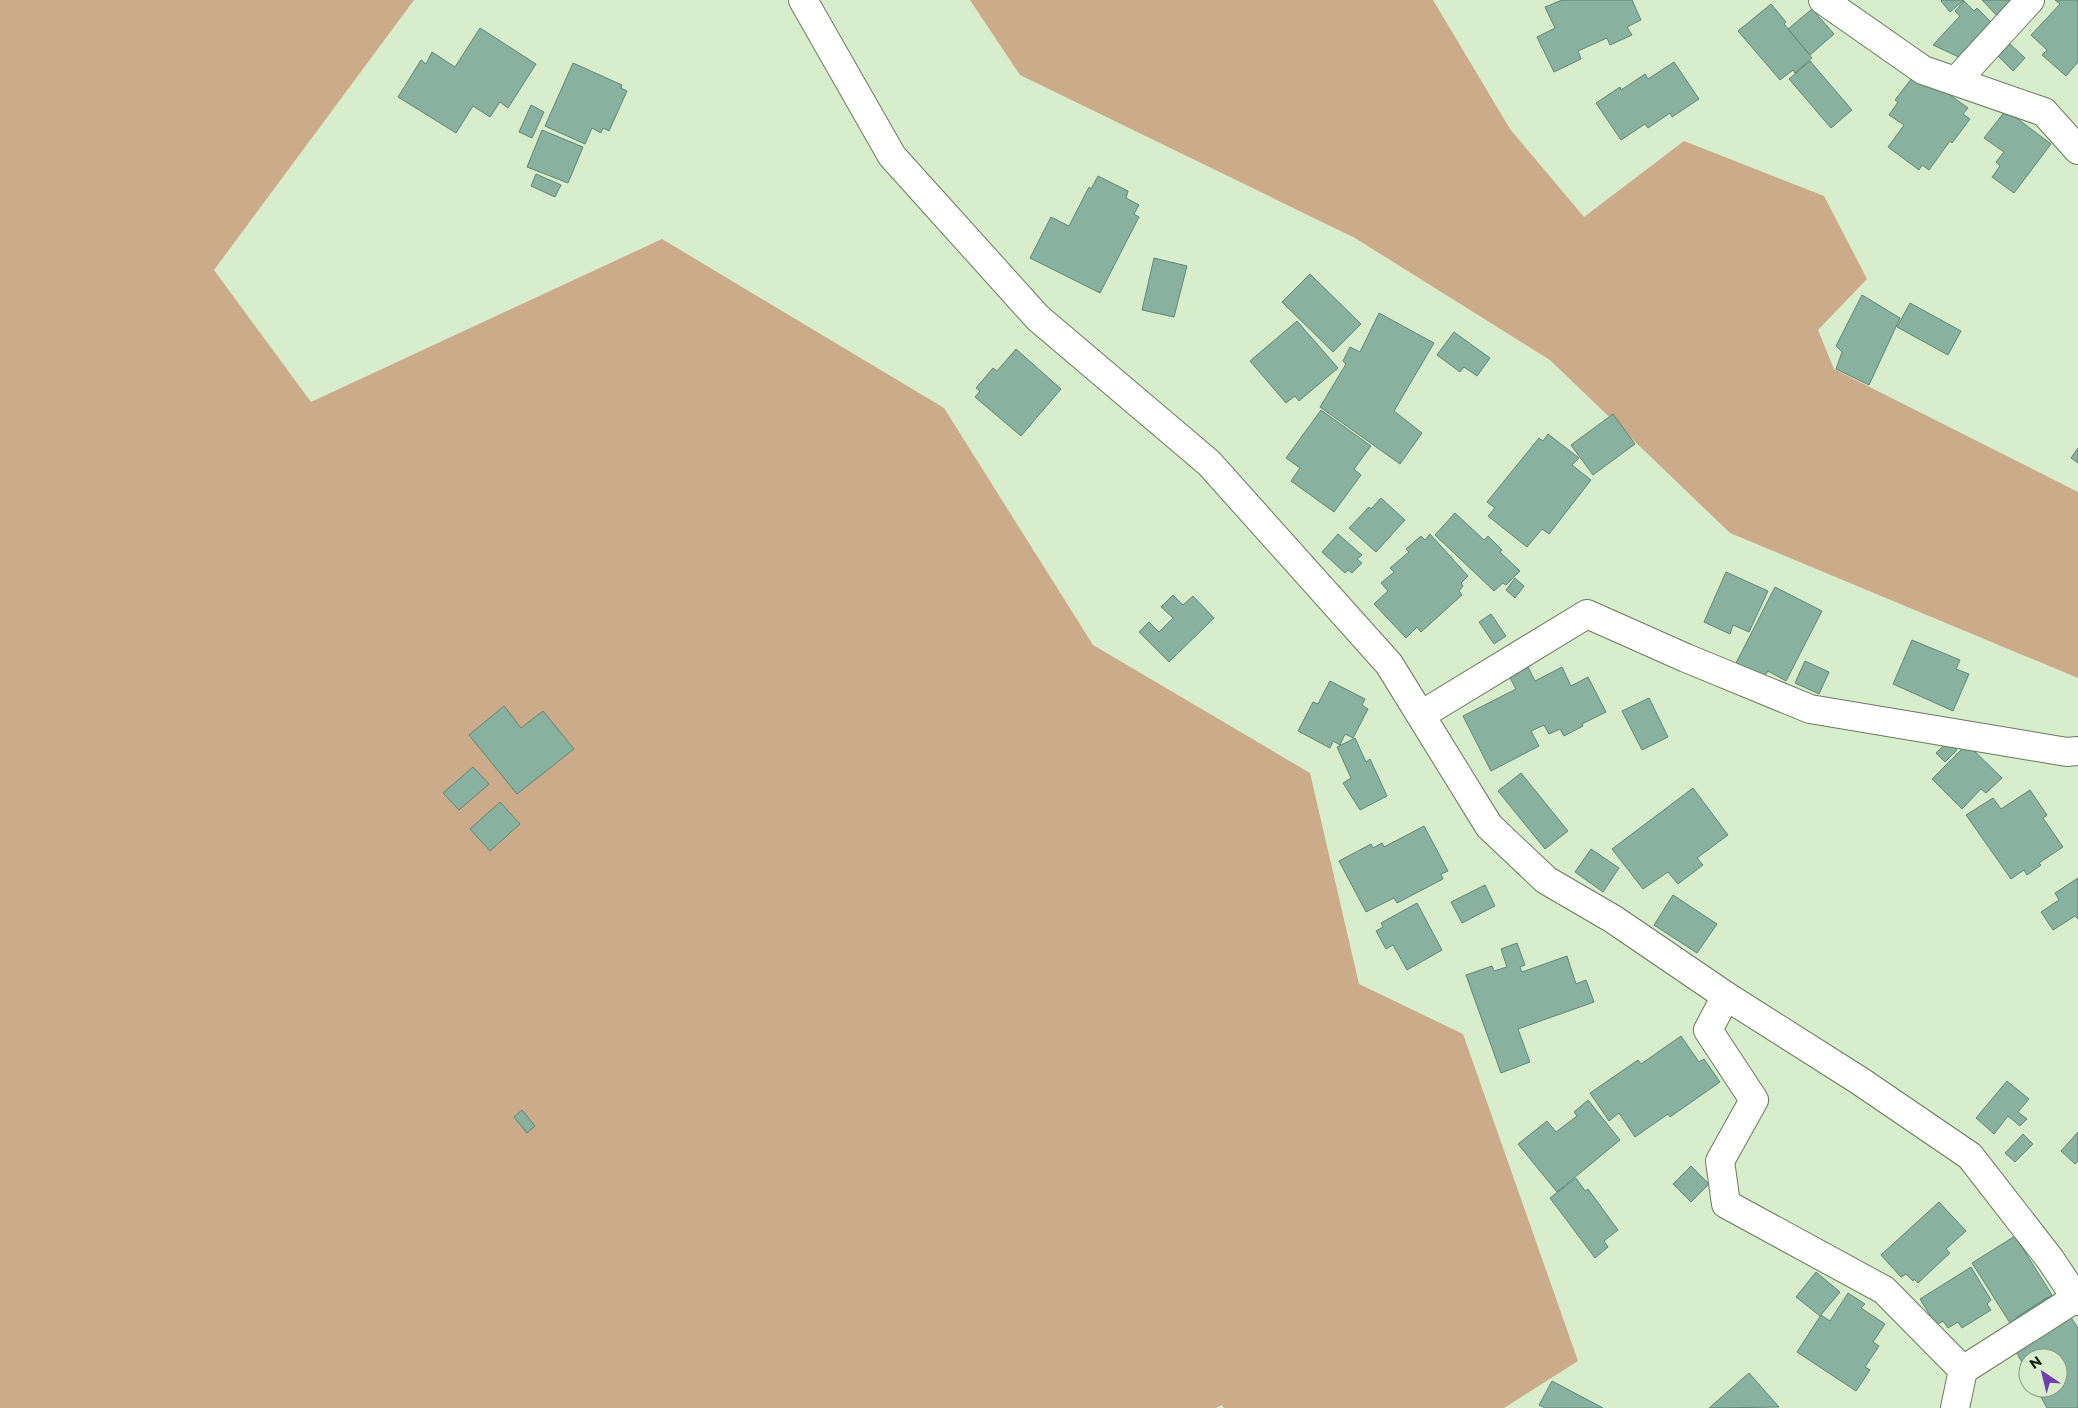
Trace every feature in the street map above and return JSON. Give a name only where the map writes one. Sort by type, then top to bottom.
[{"type":"street","points":[[803,0],[892,156],[1038,318],[1210,463],[1388,664],[1489,826],[1546,880],[1613,919],[1726,996],[1860,1081],[1970,1156],[2044,1252],[2077,1300],[1963,1370],[1955,1408]]},
{"type":"street","points":[[1823,0],[1923,70],[2044,112],[2078,150]]},
{"type":"street","points":[[1956,81],[2030,0]]},
{"type":"street","points":[[1421,715],[1587,614],[1686,658],[1810,709],[2067,752],[2078,751]]},
{"type":"street","points":[[1726,996],[1708,1030],[1754,1100],[1720,1161],[1726,1204],[1884,1290],[1963,1370]]},
{"type":"shaded area","points":[[0,0],[414,0],[214,270],[311,402],[662,239],[944,408],[1093,645],[1310,773],[1359,984],[1463,1034],[1578,1361],[1504,1408],[1224,1408],[1222,1405],[1216,1408],[0,1408]]},
{"type":"shaded area","points":[[970,0],[1433,0],[1510,129],[1584,217],[1684,141],[1824,196],[1867,279],[1818,330],[1834,369],[2078,492],[2078,678],[1730,533],[1550,360],[1355,238],[1020,75]]},
{"type":"building","points":[[1562,0],[1632,0],[1641,20],[1627,27],[1632,35],[1610,45],[1607,38],[1578,51],[1581,59],[1554,72],[1537,37],[1555,28],[1545,7]]},
{"type":"building","points":[[1942,0],[1964,0],[1950,12]]},
{"type":"building","points":[[1982,0],[2019,0],[2002,21]]},
{"type":"building","points":[[2055,0],[2078,0],[2078,62],[2066,76],[2042,55],[2047,50],[2031,35],[2060,4]]},
{"type":"building","points":[[1964,1],[1974,11],[1977,8],[1997,28],[1965,60],[1933,45],[1960,16],[1955,11]]},
{"type":"building","points":[[1771,4],[1786,22],[1784,24],[1812,58],[1795,73],[1793,70],[1780,80],[1738,31]]},
{"type":"building","points":[[1812,9],[1834,34],[1810,55],[1788,29]]},
{"type":"building","points":[[480,28],[536,64],[508,108],[500,102],[490,117],[473,106],[456,133],[398,97],[421,60],[426,64],[432,52],[455,67]]},
{"type":"building","points":[[2010,44],[2025,58],[2013,71],[1998,56]]},
{"type":"building","points":[[1810,61],[1852,110],[1831,128],[1789,79]]},
{"type":"building","points":[[1674,62],[1699,99],[1672,117],[1670,113],[1648,128],[1645,124],[1621,140],[1596,103],[1620,87],[1621,90],[1645,74],[1648,79]]},
{"type":"building","points":[[573,63],[622,85],[621,88],[627,91],[609,131],[603,128],[601,133],[592,128],[585,144],[545,126]]},
{"type":"building","points":[[1912,78],[1946,92],[1968,108],[1963,114],[1970,119],[1952,143],[1950,141],[1929,170],[1922,165],[1919,170],[1888,147],[1904,125],[1889,115],[1898,102],[1895,100]]},
{"type":"building","points":[[531,105],[544,112],[532,138],[519,132]]},
{"type":"building","points":[[2006,110],[2051,144],[2014,193],[1992,177],[2000,166],[1996,162],[2004,152],[1984,138]]},
{"type":"building","points":[[542,130],[583,147],[568,183],[527,167]]},
{"type":"building","points":[[536,174],[561,185],[555,197],[531,186]]},
{"type":"building","points":[[1098,176],[1128,191],[1126,198],[1139,205],[1134,214],[1139,217],[1100,293],[1030,258],[1051,217],[1069,226],[1089,187],[1091,189]]},
{"type":"building","points":[[1154,258],[1187,266],[1174,317],[1142,310]]},
{"type":"building","points":[[1310,274],[1361,324],[1333,352],[1282,302]]},
{"type":"building","points":[[1862,295],[1900,318],[1869,385],[1836,369],[1842,352],[1836,346]]},
{"type":"building","points":[[1910,303],[1961,331],[1948,355],[1897,327]]},
{"type":"building","points":[[1379,313],[1434,343],[1394,411],[1422,433],[1400,464],[1320,407],[1346,364],[1343,361],[1350,347],[1360,352]]},
{"type":"building","points":[[1297,321],[1338,368],[1299,401],[1295,396],[1286,403],[1250,361]]},
{"type":"building","points":[[1454,332],[1490,358],[1477,376],[1464,367],[1460,372],[1437,355]]},
{"type":"building","points":[[1016,349],[1061,389],[1021,436],[975,397],[980,391],[976,388],[993,368],[997,371]]},
{"type":"building","points":[[1321,410],[1371,446],[1354,469],[1361,475],[1334,512],[1291,481],[1300,468],[1286,458]]},
{"type":"building","points":[[1613,414],[1635,444],[1593,475],[1571,445]]},
{"type":"building","points":[[1548,434],[1579,458],[1572,465],[1591,480],[1549,534],[1542,529],[1527,547],[1488,516],[1495,508],[1487,502],[1539,438],[1543,441]]},
{"type":"building","points":[[2078,448],[2078,463],[2071,458]]},
{"type":"building","points":[[1381,498],[1405,520],[1376,552],[1349,528],[1369,507],[1371,509]]},
{"type":"building","points":[[1455,513],[1484,540],[1488,536],[1502,550],[1500,552],[1520,571],[1506,585],[1503,583],[1494,591],[1435,535]]},
{"type":"building","points":[[1338,534],[1362,555],[1357,559],[1362,563],[1352,573],[1348,570],[1345,573],[1322,552]]},
{"type":"building","points":[[1430,534],[1468,576],[1461,583],[1463,586],[1459,591],[1462,595],[1421,632],[1417,627],[1406,638],[1374,604],[1388,591],[1381,583],[1394,572],[1390,568],[1409,552],[1406,549],[1421,536],[1425,540]]},
{"type":"building","points":[[1726,572],[1768,591],[1749,632],[1733,625],[1730,634],[1704,622]]},
{"type":"building","points":[[1515,578],[1524,586],[1515,598],[1506,590]]},
{"type":"building","points":[[1775,587],[1822,611],[1786,681],[1768,671],[1764,677],[1736,663]]},
{"type":"building","points":[[1173,595],[1183,605],[1193,596],[1214,618],[1169,662],[1139,632],[1149,622],[1159,632],[1173,618],[1161,607]]},
{"type":"building","points":[[1491,614],[1506,636],[1494,644],[1479,622]]},
{"type":"building","points":[[1912,640],[1960,660],[1956,669],[1969,674],[1953,711],[1893,684]]},
{"type":"building","points":[[1805,661],[1829,672],[1819,694],[1795,683]]},
{"type":"building","points":[[1528,667],[1535,681],[1562,667],[1571,686],[1588,677],[1606,712],[1564,736],[1560,729],[1549,734],[1544,725],[1531,731],[1539,746],[1491,771],[1463,716],[1516,689],[1509,676]]},
{"type":"building","points":[[1330,681],[1365,699],[1362,705],[1368,709],[1353,738],[1345,734],[1340,745],[1333,741],[1330,748],[1298,731],[1313,702],[1318,704]]},
{"type":"building","points":[[1649,698],[1668,737],[1642,750],[1622,711]]},
{"type":"building","points":[[504,706],[521,728],[543,711],[574,749],[517,794],[469,735]]},
{"type":"building","points":[[1355,738],[1366,762],[1370,759],[1387,796],[1360,810],[1343,783],[1351,778],[1337,747]]},
{"type":"building","points":[[1948,741],[1957,750],[1945,762],[1936,753]]},
{"type":"building","points":[[1967,744],[2002,778],[1986,793],[1981,789],[1962,809],[1932,779]]},
{"type":"building","points":[[473,767],[489,784],[459,810],[443,793]]},
{"type":"building","points":[[1521,773],[1568,831],[1545,849],[1498,791]]},
{"type":"building","points":[[1693,788],[1728,835],[1697,858],[1703,865],[1678,884],[1668,872],[1643,889],[1612,849]]},
{"type":"building","points":[[2030,790],[2047,815],[2043,818],[2063,847],[2039,863],[2041,865],[2027,875],[2024,870],[2011,879],[1966,815],[1993,798],[2001,809]]},
{"type":"building","points":[[500,802],[520,824],[490,851],[470,829]]},
{"type":"building","points":[[1424,826],[1448,871],[1441,874],[1443,879],[1397,903],[1394,898],[1366,912],[1339,861],[1371,844],[1373,848],[1382,843],[1384,847]]},
{"type":"building","points":[[1591,849],[1619,868],[1603,892],[1575,872]]},
{"type":"building","points":[[2078,878],[2078,919],[2075,916],[2053,930],[2041,912],[2059,900],[2055,893]]},
{"type":"building","points":[[1485,885],[1495,906],[1462,923],[1451,902]]},
{"type":"building","points":[[1673,895],[1717,924],[1697,953],[1654,925]]},
{"type":"building","points":[[1417,903],[1442,950],[1407,970],[1393,945],[1386,949],[1376,931],[1383,927],[1381,923]]},
{"type":"building","points":[[1517,943],[1525,965],[1520,967],[1522,972],[1567,956],[1576,984],[1586,980],[1594,1002],[1518,1029],[1530,1062],[1501,1073],[1466,975],[1492,966],[1494,971],[1507,967],[1501,949]]},
{"type":"building","points":[[1681,1036],[1699,1062],[1704,1059],[1720,1082],[1670,1117],[1668,1114],[1635,1137],[1619,1113],[1609,1121],[1590,1093],[1638,1060],[1641,1064]]},
{"type":"building","points":[[2007,1081],[2029,1099],[2018,1112],[2027,1119],[2020,1126],[2008,1116],[1994,1134],[1976,1118]]},
{"type":"building","points":[[1588,1100],[1620,1140],[1557,1192],[1518,1144],[1547,1121],[1556,1132],[1577,1116],[1574,1112]]},
{"type":"building","points":[[522,1110],[535,1126],[527,1133],[514,1117]]},
{"type":"building","points":[[2078,1132],[2078,1161],[2075,1164],[2061,1151]]},
{"type":"building","points":[[2023,1134],[2033,1144],[2015,1162],[2005,1153]]},
{"type":"building","points":[[1691,1166],[1709,1184],[1691,1202],[1673,1184]]},
{"type":"building","points":[[1576,1178],[1585,1191],[1588,1189],[1618,1230],[1604,1241],[1608,1247],[1595,1258],[1550,1198]]},
{"type":"building","points":[[1939,1202],[1966,1231],[1946,1249],[1950,1253],[1918,1283],[1906,1274],[1901,1277],[1881,1255]]},
{"type":"building","points":[[2015,1236],[2052,1295],[2010,1323],[1972,1263]]},
{"type":"building","points":[[1971,1267],[1991,1300],[1987,1304],[1991,1310],[1962,1328],[1958,1322],[1948,1328],[1943,1321],[1936,1325],[1920,1299]]},
{"type":"building","points":[[1816,1272],[1840,1292],[1820,1316],[1796,1297]]},
{"type":"building","points":[[1848,1293],[1865,1304],[1861,1308],[1885,1324],[1873,1342],[1879,1346],[1865,1367],[1870,1370],[1856,1391],[1797,1352],[1821,1315],[1830,1321]]},
{"type":"building","points":[[2048,1297],[2051,1302],[2019,1320],[2017,1317]]},
{"type":"building","points":[[2070,1316],[2078,1328],[2078,1408],[2047,1408],[2042,1398],[2068,1398],[2068,1348],[2018,1348],[2018,1355],[2014,1348]]},
{"type":"building","points":[[1749,1373],[1779,1407],[1709,1408]]},
{"type":"building","points":[[1552,1381],[1603,1408],[1545,1408],[1539,1405]]}]
